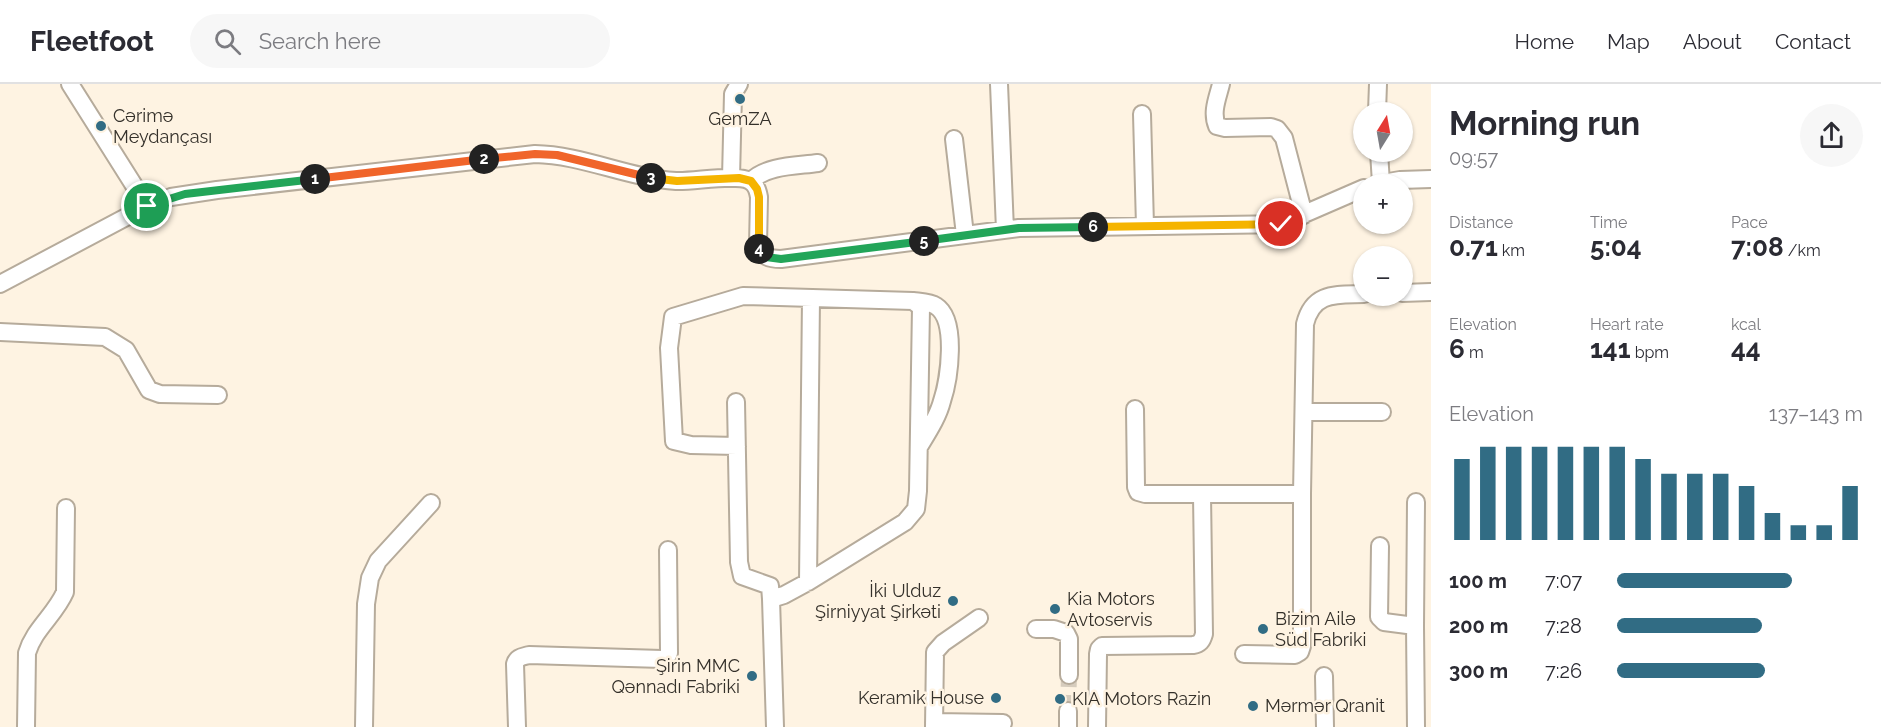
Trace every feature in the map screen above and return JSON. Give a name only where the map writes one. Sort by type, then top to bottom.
[{"type":"street","points":[[70,84],[147,206]]},
{"type":"street","points":[[999,84],[1005,230]]},
{"type":"street","points":[[1221,84],[1214,111],[1217,126],[1277,129],[1284,138],[1304,215]]},
{"type":"street","points":[[1377,102],[1378,84]]},
{"type":"street","points":[[731,178],[733,93],[736,85]]},
{"type":"street","points":[[1142,114],[1145,226]]},
{"type":"street","points":[[954,140],[965,235]]},
{"type":"street","points":[[0,284],[147,206],[171,197],[535,154],[569,157],[660,179],[693,181],[731,178],[751,181],[759,197],[758,245],[766,257],[773,259],[1005,230],[1281,224],[1353,193]]},
{"type":"street","points":[[751,181],[767,171],[818,163]]},
{"type":"street","points":[[1413,181],[1431,179]]},
{"type":"street","points":[[1413,293],[1431,292]]},
{"type":"street","points":[[1244,654],[1294,654],[1300,652],[1302,646],[1305,324],[1307,315],[1319,300],[1328,296],[1353,295]]},
{"type":"street","points":[[737,446],[691,445],[674,441],[669,348],[673,317],[743,296],[913,301],[929,303],[941,310],[946,319],[949,343],[948,372],[943,400],[919,448]]},
{"type":"street","points":[[808,582],[811,298]]},
{"type":"street","points":[[771,599],[808,582],[905,522],[916,508],[921,307],[913,301]]},
{"type":"street","points":[[0,332],[105,337],[126,350],[149,390],[160,394],[218,395]]},
{"type":"street","points":[[736,402],[739,562],[742,576],[771,586],[775,727]]},
{"type":"street","points":[[1135,409],[1136,487],[1138,492],[1202,495],[1302,494]]},
{"type":"street","points":[[1304,412],[1382,412]]},
{"type":"street","points":[[1097,727],[1098,654],[1102,646],[1193,645],[1199,644],[1202,640],[1202,495]]},
{"type":"street","points":[[1416,502],[1416,727]]},
{"type":"street","points":[[364,727],[366,604],[370,578],[378,561],[430,503]]},
{"type":"street","points":[[26,727],[27,653],[30,642],[65,592],[66,508]]},
{"type":"street","points":[[1380,546],[1379,617],[1384,622],[1415,626]]},
{"type":"street","points":[[518,727],[515,664],[520,657],[667,657],[669,652],[668,550]]},
{"type":"street","points":[[979,618],[943,643],[935,652],[934,724],[1003,723]]},
{"type":"street","points":[[1036,629],[1054,629],[1066,633],[1069,639],[1069,675]]},
{"type":"street","points":[[1323,676],[1325,727]]},
{"type":"tunnel","points":[[1068,711],[1069,675]]},
{"type":"place","name":"GemZA","points":[[740,99]]},
{"type":"place","name":"Cərimə Meydançası","points":[[101,126]]},
{"type":"place","name":"İki Ulduz Şirniyyat Şirkəti","points":[[953,601]]},
{"type":"place","name":"Kia Motors Avtoservis","points":[[1055,609]]},
{"type":"place","name":"Bizim Ailə Süd Fabriki","points":[[1263,629]]},
{"type":"place","name":"Şirin MMC Qənnadı Fabriki","points":[[752,676]]},
{"type":"place","name":"Keramik House","points":[[996,698]]},
{"type":"place","name":"KIA Motors Razin","points":[[1060,699]]},
{"type":"place","name":"Mərmər Qranit","points":[[1253,706]]},
{"type":"route","points":[[147,206],[185,194],[535,154],[569,157],[644,177],[677,181],[731,178],[751,181],[759,197],[758,245],[766,257],[773,259],[1019,228],[1281,224]]}]
